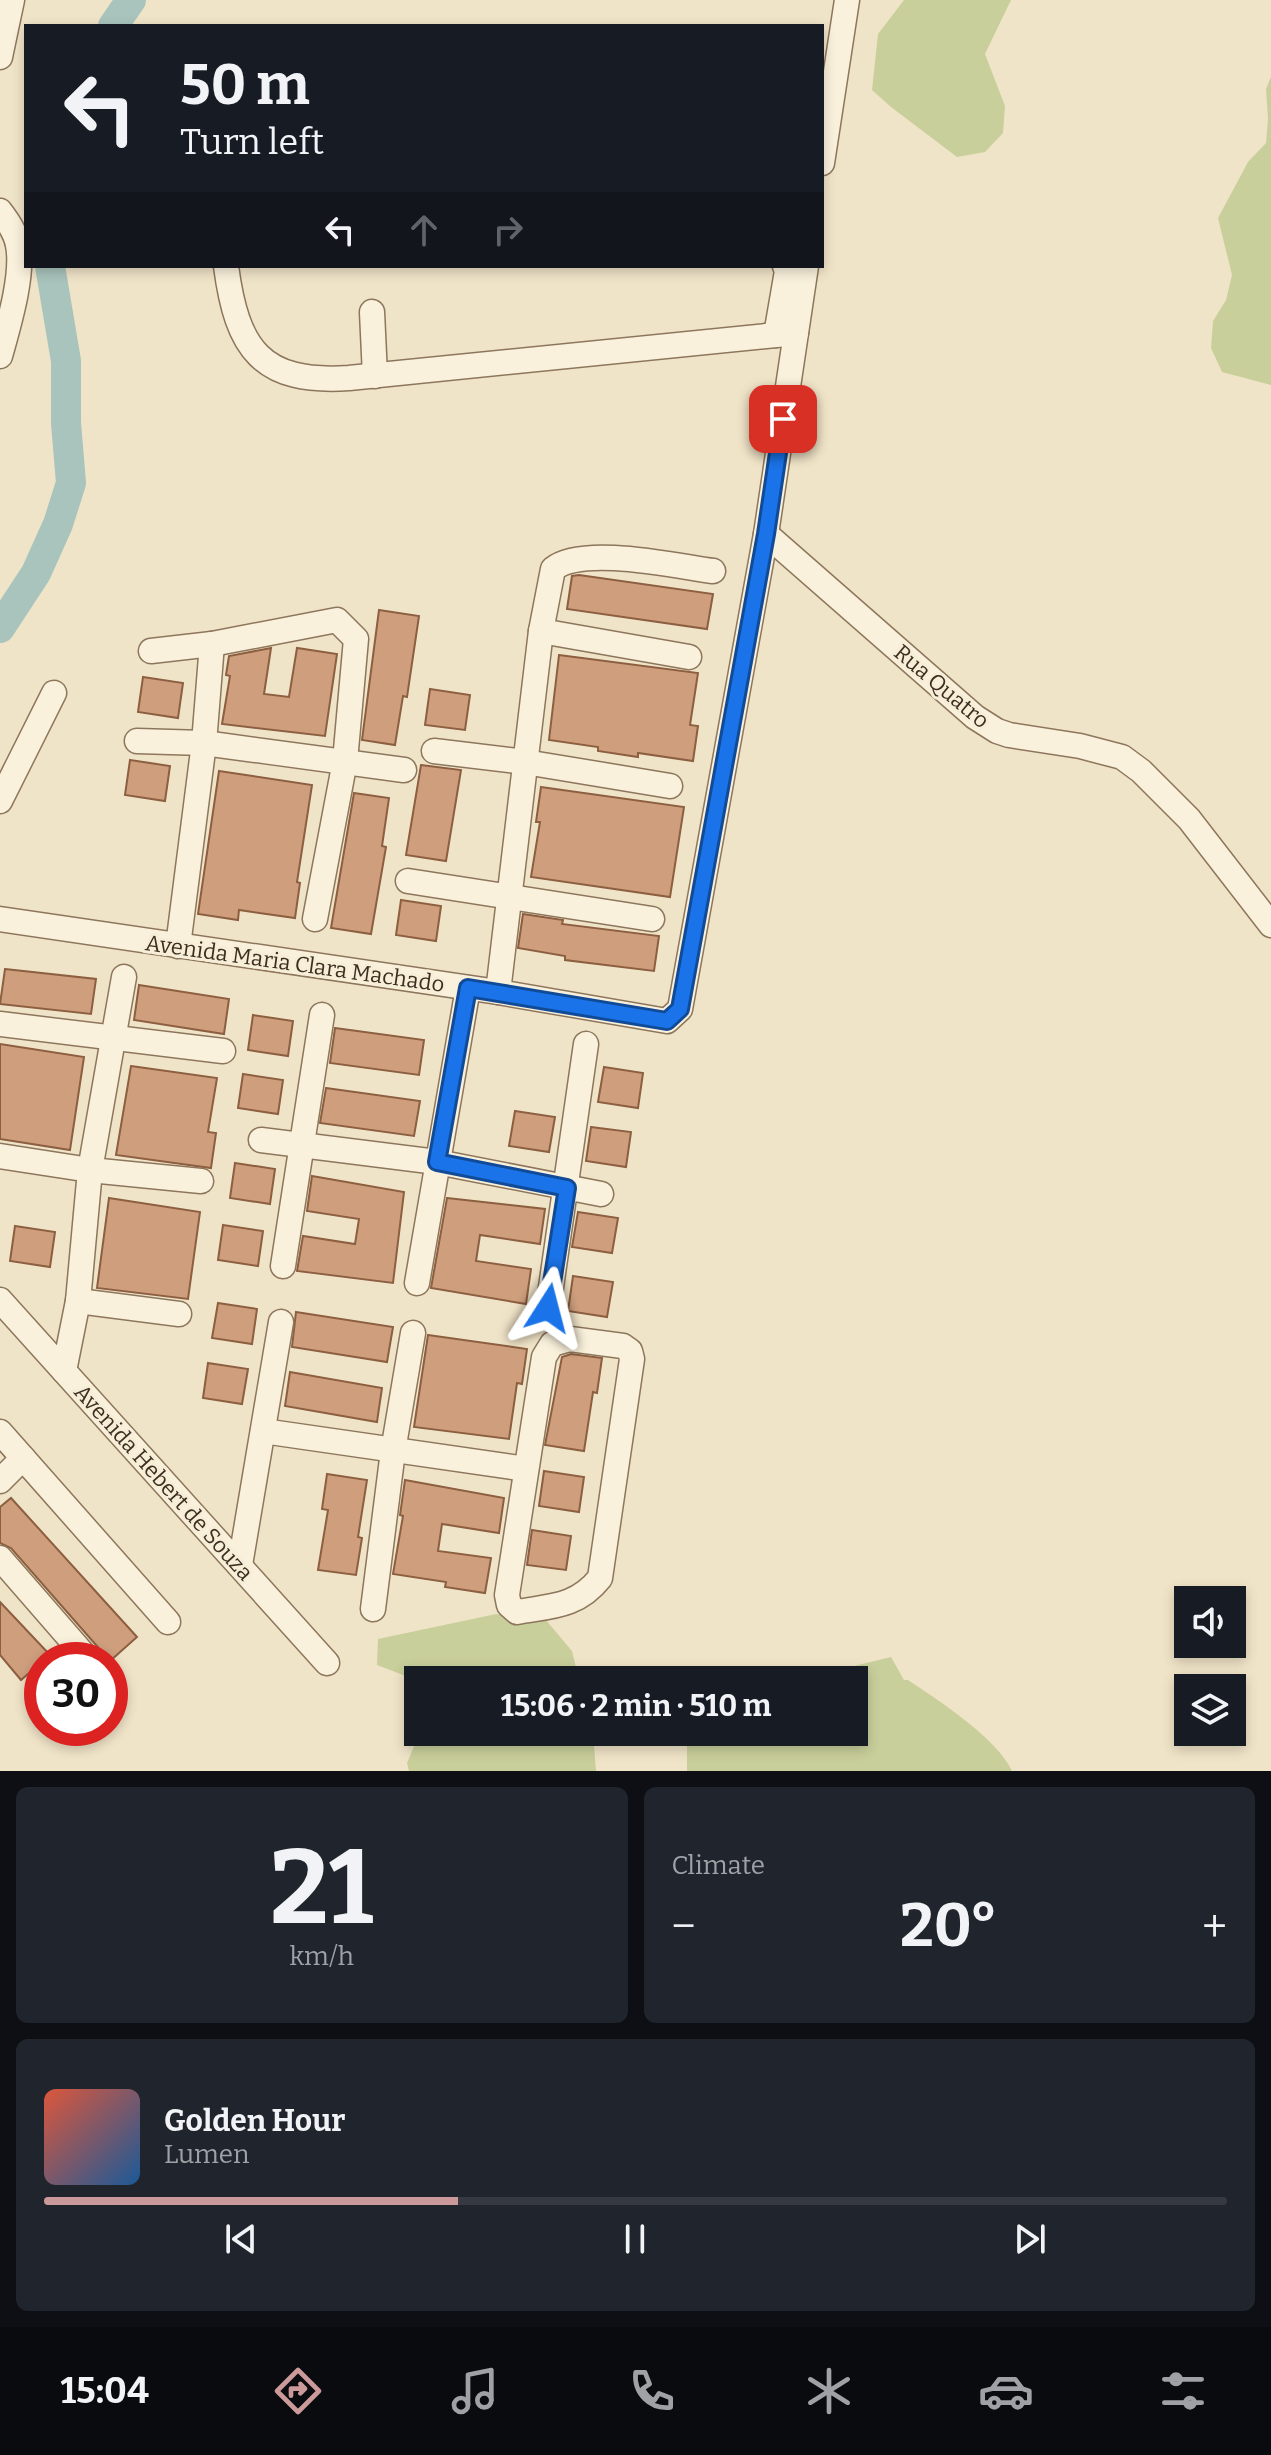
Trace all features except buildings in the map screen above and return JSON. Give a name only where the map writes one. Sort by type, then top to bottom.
[{"type":"street","points":[[0,56],[12,0]]},
{"type":"street","points":[[824,142],[847,0]]},
{"type":"street","points":[[0,211],[18,244],[17,282],[0,356]]},
{"type":"street","points":[[226,268],[230,299],[254,351],[272,367],[295,377],[319,380],[786,334]]},
{"type":"street","points":[[766,534],[786,334],[786,268]]},
{"type":"street","points":[[786,334],[805,268]]},
{"type":"street","points":[[372,312],[375,376]]},
{"type":"street","name":"Rua Quatro","points":[[766,534],[975,717],[997,731],[1122,757],[1141,771],[1189,819],[1271,925]]},
{"type":"street","name":"Avenida Maria Clara Machado","points":[[0,919],[498,992],[667,1021],[680,1009],[766,534]]},
{"type":"street","points":[[498,992],[541,631],[553,569],[561,563],[602,556],[713,571]]},
{"type":"street","points":[[151,651],[212,644],[337,620],[356,639],[345,761],[315,919]]},
{"type":"street","points":[[541,631],[689,657]]},
{"type":"street","points":[[178,946],[204,743],[212,644]]},
{"type":"street","points":[[0,801],[54,693]]},
{"type":"street","points":[[137,741],[204,743],[404,770]]},
{"type":"street","points":[[434,751],[525,762],[670,786]]},
{"type":"street","points":[[408,881],[652,919]]},
{"type":"street","points":[[64,1371],[78,1301],[90,1170],[124,977]]},
{"type":"street","points":[[417,1283],[468,988]]},
{"type":"street","points":[[283,1266],[322,1015]]},
{"type":"street","points":[[0,1024],[223,1051]]},
{"type":"street","points":[[548,1308],[586,1044]]},
{"type":"street","points":[[261,1140],[437,1162],[601,1194]]},
{"type":"street","points":[[0,1156],[90,1170],[201,1181]]},
{"type":"street","name":"Avenida Hebert de Souza","points":[[0,1300],[327,1663]]},
{"type":"street","points":[[78,1301],[179,1314]]},
{"type":"street","points":[[240,1565],[281,1322]]},
{"type":"street","points":[[373,1609],[393,1451],[413,1333]]},
{"type":"street","points":[[570,1339],[623,1346],[630,1351],[632,1359],[600,1578],[589,1591],[573,1602],[517,1612],[509,1605],[507,1595],[526,1469],[544,1357],[552,1344],[570,1339]]},
{"type":"street","points":[[263,1431],[526,1469]]},
{"type":"street","points":[[0,1432],[168,1622]]},
{"type":"street","points":[[0,1481],[23,1458]]},
{"type":"street","points":[[0,1558],[73,1642]]},
{"type":"green space","points":[[904,0],[1011,0],[985,54],[1005,106],[1003,133],[985,152],[957,157],[872,90],[878,34]]},
{"type":"green space","points":[[1271,77],[1271,385],[1222,372],[1211,348],[1213,321],[1226,300],[1232,275],[1218,218],[1248,162],[1266,143],[1266,89]]},
{"type":"green space","points":[[496,1614],[545,1619],[572,1651],[576,1666],[404,1666],[404,1675],[377,1665],[378,1639]]},
{"type":"green space","points":[[891,1657],[904,1680],[966,1721],[994,1746],[1012,1771],[687,1771],[687,1746],[868,1746],[868,1666],[854,1666]]},
{"type":"green space","points":[[414,1746],[594,1746],[596,1771],[409,1771],[407,1763]]},
{"type":"waterway","points":[[114,24],[131,0]]},
{"type":"waterway","points":[[0,628],[36,573],[58,524],[71,483],[66,423],[66,361],[50,268]]},
{"type":"route","points":[[548,1308],[567,1188],[437,1162],[468,988],[667,1021],[680,1009],[766,534],[783,419]]}]
